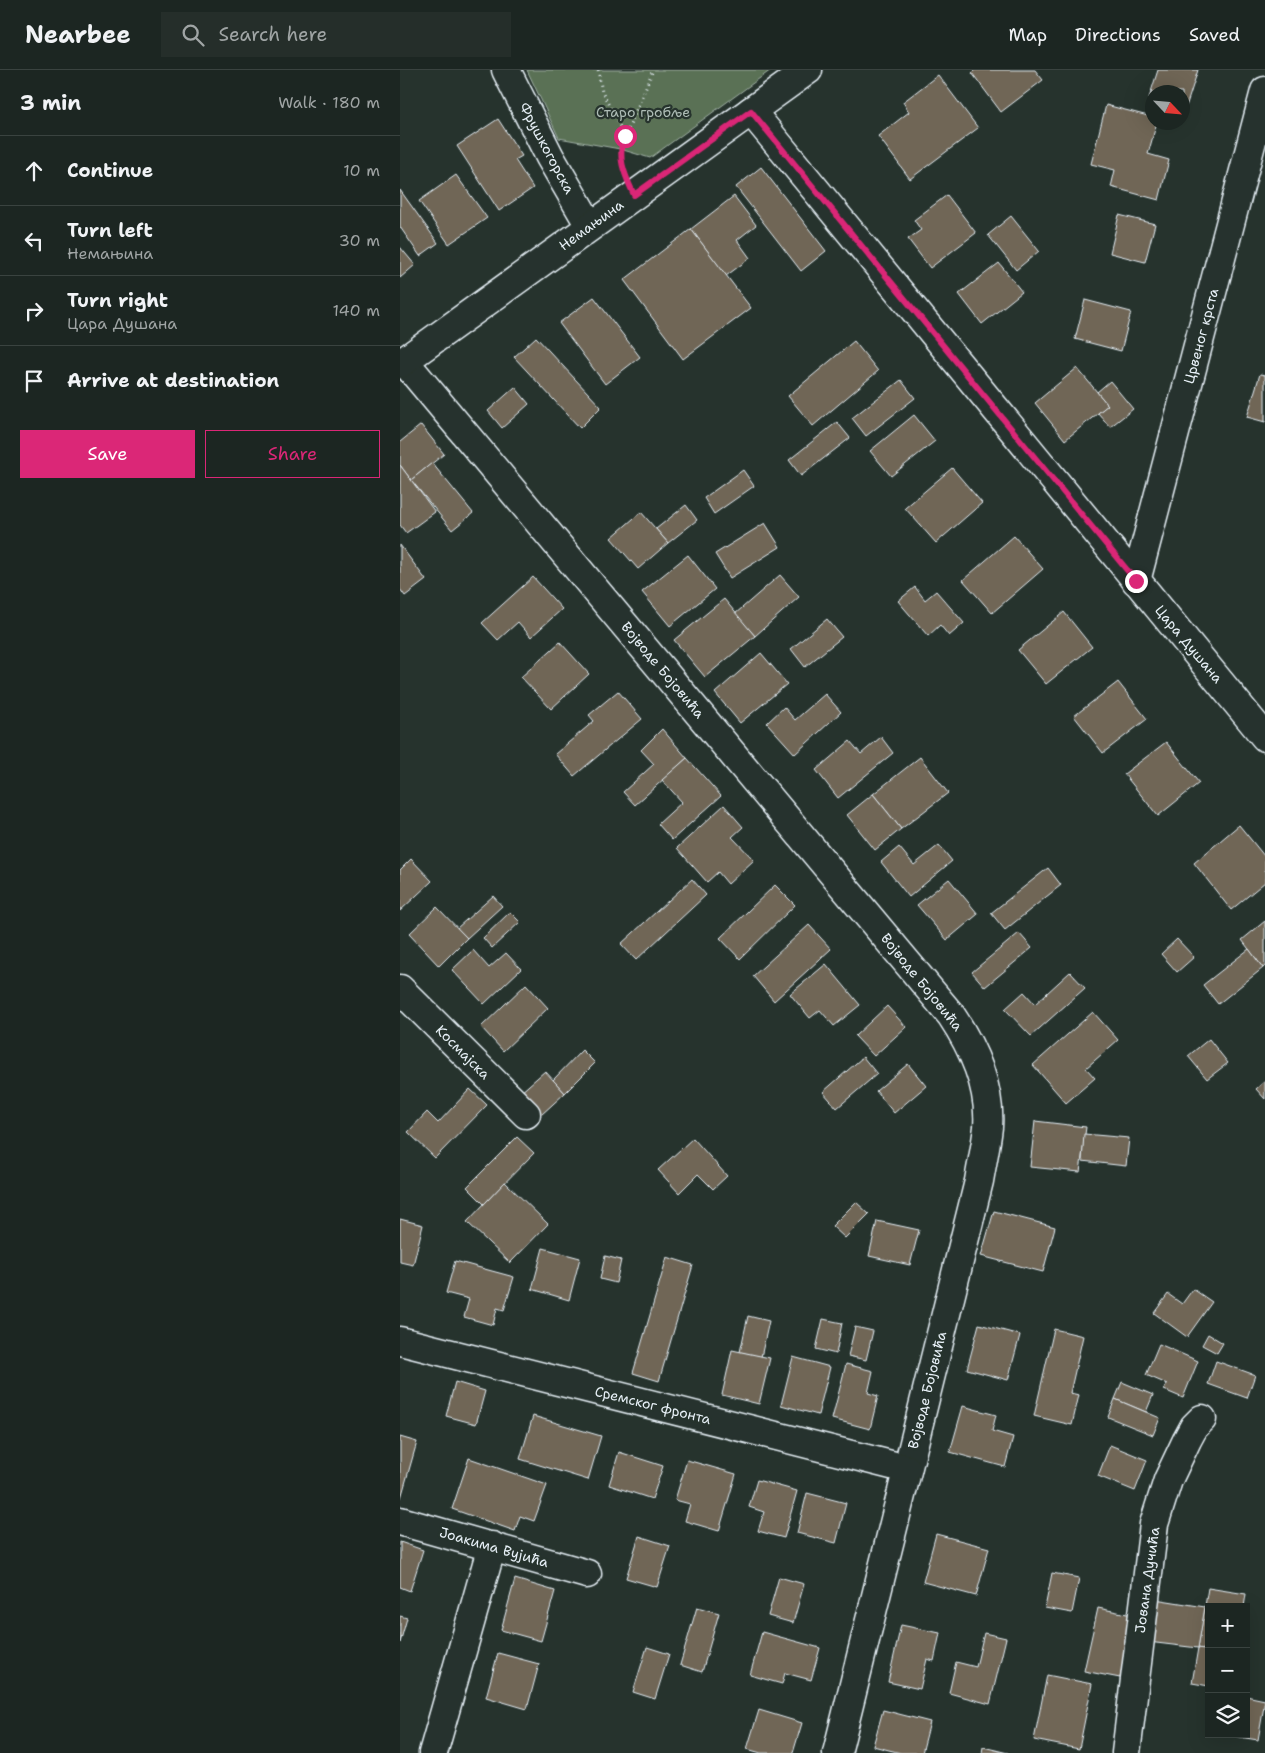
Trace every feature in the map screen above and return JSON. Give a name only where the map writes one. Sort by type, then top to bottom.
[{"type":"street","name":"Фрушкогорска","points":[[506,70],[550,157],[590,226]]},
{"type":"street","name":"Немањина","points":[[402,362],[808,70]]},
{"type":"street","name":"Црвеног крста","points":[[1136,581],[1265,91]]},
{"type":"street","name":"Цара Душана","points":[[751,111],[1265,737]]},
{"type":"street","name":"Војводе Бојовића","points":[[402,362],[951,1015],[970,1044],[984,1084],[988,1126],[979,1181],[837,1753]]},
{"type":"street","name":"Космајска","points":[[400,989],[526,1114]]},
{"type":"street","name":"Сремског фронта","points":[[400,1341],[907,1469]]},
{"type":"street","name":"Јована Дучића","points":[[1126,1753],[1154,1524],[1171,1474],[1191,1433],[1202,1419]]},
{"type":"street","name":"Јоакима Вујића","points":[[400,1521],[587,1574]]},
{"type":"street","points":[[433,1753],[492,1546]]},
{"type":"path","points":[[598,70],[602,92],[625,136]]},
{"type":"path","points":[[634,195],[623,169],[620,149],[653,70]]},
{"type":"green space","name":"Старо гробље","points":[[527,70],[771,70],[650,158],[620,149],[559,138]]},
{"type":"building","points":[[975,70],[1035,70],[1043,80],[1001,112],[972,73]]},
{"type":"building","points":[[1158,70],[1198,70],[1190,95],[1190,85],[1153,85]]},
{"type":"building","points":[[938,75],[978,128],[910,179],[878,136],[909,112],[903,102]]},
{"type":"building","points":[[1106,105],[1145,115],[1145,130],[1155,130],[1148,154],[1169,160],[1159,200],[1111,187],[1115,170],[1091,164]]},
{"type":"building","points":[[498,119],[522,156],[515,160],[533,188],[499,211],[457,146]]},
{"type":"building","points":[[761,167],[826,251],[801,271],[736,187]]},
{"type":"building","points":[[456,175],[487,218],[449,244],[419,201]]},
{"type":"building","points":[[400,190],[438,243],[420,256],[400,227]]},
{"type":"building","points":[[947,195],[976,233],[930,268],[908,239],[921,230],[914,220]]},
{"type":"building","points":[[734,196],[756,225],[737,240],[750,258],[726,276],[691,229]]},
{"type":"building","points":[[1119,215],[1155,224],[1145,262],[1110,253]]},
{"type":"building","points":[[1011,216],[1039,251],[1016,270],[988,235]]},
{"type":"building","points":[[691,229],[751,308],[683,359],[624,280]]},
{"type":"building","points":[[400,247],[415,265],[400,278]]},
{"type":"building","points":[[999,263],[1022,292],[982,324],[959,294]]},
{"type":"building","points":[[594,297],[640,357],[605,384],[559,323]]},
{"type":"building","points":[[1085,300],[1131,312],[1121,351],[1075,339]]},
{"type":"building","points":[[536,337],[601,407],[580,428],[514,357]]},
{"type":"building","points":[[854,341],[878,371],[813,426],[788,396]]},
{"type":"building","points":[[1077,368],[1108,405],[1065,440],[1035,403]]},
{"type":"building","points":[[1260,374],[1265,375],[1265,422],[1247,417]]},
{"type":"building","points":[[901,380],[915,398],[866,436],[852,418]]},
{"type":"building","points":[[1110,381],[1133,409],[1110,427],[1098,413],[1108,405],[1097,392]]},
{"type":"building","points":[[515,387],[529,404],[502,428],[488,411]]},
{"type":"building","points":[[914,415],[935,441],[891,476],[870,451]]},
{"type":"building","points":[[837,422],[850,438],[801,476],[789,460]]},
{"type":"building","points":[[421,425],[444,454],[411,480],[400,465],[400,442]]},
{"type":"building","points":[[432,463],[473,513],[452,530],[411,480]]},
{"type":"building","points":[[400,465],[435,512],[406,533],[400,525]]},
{"type":"building","points":[[952,468],[982,503],[936,543],[905,508]]},
{"type":"building","points":[[743,470],[754,486],[714,514],[704,498]]},
{"type":"building","points":[[686,505],[697,520],[668,543],[656,529]]},
{"type":"building","points":[[641,512],[668,543],[638,569],[611,538]]},
{"type":"building","points":[[765,523],[780,547],[730,578],[715,554]]},
{"type":"building","points":[[1014,536],[1043,569],[992,613],[963,580]]},
{"type":"building","points":[[400,545],[426,580],[405,596],[400,589]]},
{"type":"building","points":[[688,555],[715,589],[670,626],[642,592]]},
{"type":"building","points":[[780,575],[799,597],[755,636],[735,614]]},
{"type":"building","points":[[533,577],[562,609],[531,637],[518,622],[498,640],[482,623]]},
{"type":"building","points":[[915,587],[925,600],[936,591],[964,623],[949,636],[940,625],[928,636],[898,601]]},
{"type":"building","points":[[724,599],[755,636],[705,677],[674,640]]},
{"type":"building","points":[[1064,612],[1092,647],[1046,684],[1018,650]]},
{"type":"building","points":[[827,619],[842,637],[805,667],[791,649]]},
{"type":"building","points":[[560,642],[589,674],[551,709],[521,677]]},
{"type":"building","points":[[761,653],[787,684],[740,723],[715,693]]},
{"type":"building","points":[[1118,682],[1147,719],[1103,753],[1074,716]]},
{"type":"building","points":[[618,691],[642,719],[574,776],[555,754],[594,721],[589,715]]},
{"type":"building","points":[[825,694],[841,712],[795,754],[767,723],[784,707],[795,720]]},
{"type":"building","points":[[662,729],[687,758],[635,805],[623,792],[654,764],[641,750]]},
{"type":"building","points":[[881,737],[893,753],[838,798],[816,770],[850,741],[861,754]]},
{"type":"building","points":[[1166,742],[1199,783],[1158,816],[1124,774]]},
{"type":"building","points":[[920,757],[948,793],[901,829],[873,794]]},
{"type":"building","points":[[687,758],[721,796],[672,840],[658,824],[682,802],[662,780]]},
{"type":"building","points":[[873,794],[901,829],[875,850],[847,815]]},
{"type":"building","points":[[724,805],[743,827],[732,837],[754,860],[728,884],[718,872],[707,882],[677,848]]},
{"type":"building","points":[[1239,825],[1265,857],[1265,882],[1231,910],[1194,863]]},
{"type":"building","points":[[939,845],[952,861],[909,897],[881,862],[899,847],[914,865]]},
{"type":"building","points":[[411,859],[432,881],[400,911],[400,870]]},
{"type":"building","points":[[1048,868],[1061,885],[1005,930],[991,913]]},
{"type":"building","points":[[692,879],[706,895],[636,960],[621,944]]},
{"type":"building","points":[[949,879],[978,914],[947,940],[917,905]]},
{"type":"building","points":[[775,885],[795,905],[740,959],[720,938]]},
{"type":"building","points":[[493,896],[502,906],[467,938],[457,928]]},
{"type":"building","points":[[437,907],[467,938],[439,966],[409,934]]},
{"type":"building","points":[[510,912],[520,922],[492,948],[483,938]]},
{"type":"building","points":[[1265,921],[1265,966],[1263,968],[1242,940]]},
{"type":"building","points":[[809,925],[831,949],[774,1001],[753,976]]},
{"type":"building","points":[[1019,933],[1032,948],[985,987],[972,972]]},
{"type":"building","points":[[1177,939],[1194,957],[1177,972],[1161,954]]},
{"type":"building","points":[[1249,949],[1263,968],[1218,1004],[1203,985]]},
{"type":"building","points":[[473,950],[489,968],[506,953],[521,969],[484,1004],[452,970]]},
{"type":"building","points":[[826,964],[860,1005],[834,1026],[820,1010],[810,1018],[790,994]]},
{"type":"building","points":[[1070,972],[1085,988],[1031,1036],[1005,1009],[1024,992],[1035,1004]]},
{"type":"building","points":[[526,984],[548,1008],[503,1051],[481,1027]]},
{"type":"building","points":[[887,1006],[906,1027],[874,1056],[855,1036]]},
{"type":"building","points":[[1093,1012],[1118,1040],[1086,1068],[1095,1078],[1066,1103],[1033,1065]]},
{"type":"building","points":[[1209,1039],[1228,1063],[1207,1079],[1188,1056]]},
{"type":"building","points":[[582,1050],[595,1063],[565,1093],[553,1080]]},
{"type":"building","points":[[863,1057],[877,1074],[837,1108],[823,1092]]},
{"type":"building","points":[[908,1064],[926,1086],[894,1113],[876,1091]]},
{"type":"building","points":[[545,1071],[565,1093],[541,1115],[520,1093]]},
{"type":"building","points":[[1265,1081],[1265,1099],[1256,1089]]},
{"type":"building","points":[[470,1089],[487,1105],[435,1158],[408,1132],[427,1112],[438,1123]]},
{"type":"building","points":[[1035,1121],[1086,1127],[1080,1172],[1030,1167]]},
{"type":"building","points":[[1084,1134],[1129,1138],[1126,1166],[1082,1161]]},
{"type":"building","points":[[517,1137],[534,1153],[484,1204],[467,1187]]},
{"type":"building","points":[[693,1138],[727,1176],[713,1189],[698,1174],[679,1193],[658,1170]]},
{"type":"building","points":[[505,1182],[548,1224],[510,1263],[467,1222]]},
{"type":"building","points":[[856,1202],[869,1214],[845,1238],[832,1226]]},
{"type":"building","points":[[994,1211],[1055,1227],[1043,1272],[981,1256]]},
{"type":"building","points":[[400,1219],[423,1225],[413,1265],[400,1262]]},
{"type":"building","points":[[877,1221],[919,1230],[910,1265],[869,1256]]},
{"type":"building","points":[[543,1248],[580,1258],[569,1300],[532,1289]]},
{"type":"building","points":[[605,1256],[621,1260],[616,1283],[600,1279]]},
{"type":"building","points":[[667,1257],[693,1265],[659,1381],[633,1373]]},
{"type":"building","points":[[455,1261],[514,1277],[504,1310],[497,1308],[493,1325],[464,1317],[469,1299],[446,1293]]},
{"type":"building","points":[[1193,1289],[1212,1302],[1187,1337],[1154,1313],[1168,1294],[1182,1304]]},
{"type":"building","points":[[748,1316],[769,1321],[761,1357],[740,1352]]},
{"type":"building","points":[[823,1319],[842,1323],[836,1354],[816,1349]]},
{"type":"building","points":[[979,1324],[1020,1335],[1008,1380],[967,1369]]},
{"type":"building","points":[[855,1327],[873,1331],[866,1360],[848,1356]]},
{"type":"building","points":[[1054,1329],[1083,1336],[1070,1393],[1079,1395],[1072,1425],[1034,1416]]},
{"type":"building","points":[[1208,1334],[1223,1343],[1217,1353],[1202,1345]]},
{"type":"building","points":[[1159,1344],[1198,1361],[1183,1398],[1164,1390],[1167,1384],[1146,1375]]},
{"type":"building","points":[[732,1350],[770,1358],[759,1404],[722,1395]]},
{"type":"building","points":[[793,1357],[830,1367],[818,1415],[781,1405]]},
{"type":"building","points":[[1216,1361],[1255,1375],[1247,1398],[1208,1384]]},
{"type":"building","points":[[846,1364],[873,1371],[868,1393],[878,1396],[870,1429],[832,1419]]},
{"type":"building","points":[[455,1382],[485,1391],[476,1424],[446,1416]]},
{"type":"building","points":[[1122,1382],[1153,1395],[1146,1412],[1115,1399]]},
{"type":"building","points":[[1115,1399],[1160,1418],[1153,1435],[1108,1417]]},
{"type":"building","points":[[963,1406],[996,1415],[992,1431],[1013,1437],[1005,1467],[950,1452]]},
{"type":"building","points":[[533,1416],[601,1436],[588,1480],[520,1459]]},
{"type":"building","points":[[400,1437],[417,1442],[401,1498],[400,1498]]},
{"type":"building","points":[[1110,1445],[1147,1460],[1135,1491],[1098,1476]]},
{"type":"building","points":[[619,1452],[663,1466],[652,1499],[609,1485]]},
{"type":"building","points":[[469,1458],[547,1485],[534,1521],[520,1516],[515,1531],[452,1509]]},
{"type":"building","points":[[687,1460],[736,1474],[719,1531],[685,1521],[690,1504],[675,1500]]},
{"type":"building","points":[[757,1480],[797,1491],[784,1538],[758,1531],[764,1512],[749,1507]]},
{"type":"building","points":[[807,1493],[846,1503],[836,1543],[797,1533]]},
{"type":"building","points":[[936,1534],[989,1548],[976,1596],[923,1582]]},
{"type":"building","points":[[639,1536],[670,1546],[657,1587],[626,1578]]},
{"type":"building","points":[[400,1542],[423,1550],[410,1591],[400,1587]]},
{"type":"building","points":[[1052,1573],[1079,1578],[1072,1613],[1045,1608]]},
{"type":"building","points":[[779,1577],[804,1584],[793,1623],[768,1616]]},
{"type":"building","points":[[515,1579],[555,1591],[541,1641],[501,1630]]},
{"type":"building","points":[[1208,1588],[1246,1594],[1245,1603],[1206,1603]]},
{"type":"building","points":[[1155,1599],[1205,1607],[1198,1648],[1148,1642]]},
{"type":"building","points":[[1205,1606],[1205,1649],[1198,1648]]},
{"type":"building","points":[[697,1607],[719,1613],[702,1672],[680,1665]]},
{"type":"building","points":[[1098,1608],[1132,1615],[1120,1678],[1084,1671]]},
{"type":"building","points":[[400,1616],[407,1618],[400,1643]]},
{"type":"building","points":[[901,1625],[940,1633],[934,1661],[927,1659],[920,1689],[888,1682]]},
{"type":"building","points":[[762,1632],[820,1648],[811,1680],[785,1673],[782,1684],[750,1675]]},
{"type":"building","points":[[984,1633],[1006,1638],[990,1704],[949,1693],[956,1662],[976,1667]]},
{"type":"building","points":[[647,1647],[669,1654],[655,1699],[633,1692]]},
{"type":"building","points":[[1198,1648],[1205,1649],[1205,1685],[1192,1683]]},
{"type":"building","points":[[498,1653],[539,1664],[527,1709],[486,1697]]},
{"type":"building","points":[[1047,1675],[1092,1684],[1079,1749],[1034,1740]]},
{"type":"building","points":[[1250,1697],[1265,1700],[1258,1740],[1246,1738],[1250,1738]]},
{"type":"building","points":[[759,1710],[802,1723],[793,1753],[761,1753],[747,1749]]},
{"type":"building","points":[[883,1710],[930,1722],[922,1753],[901,1753],[873,1746]]},
{"type":"building","points":[[983,1747],[1008,1753],[982,1753]]},
{"type":"route","points":[[625,136],[620,149],[623,169],[634,195],[751,111],[1136,581]]}]
